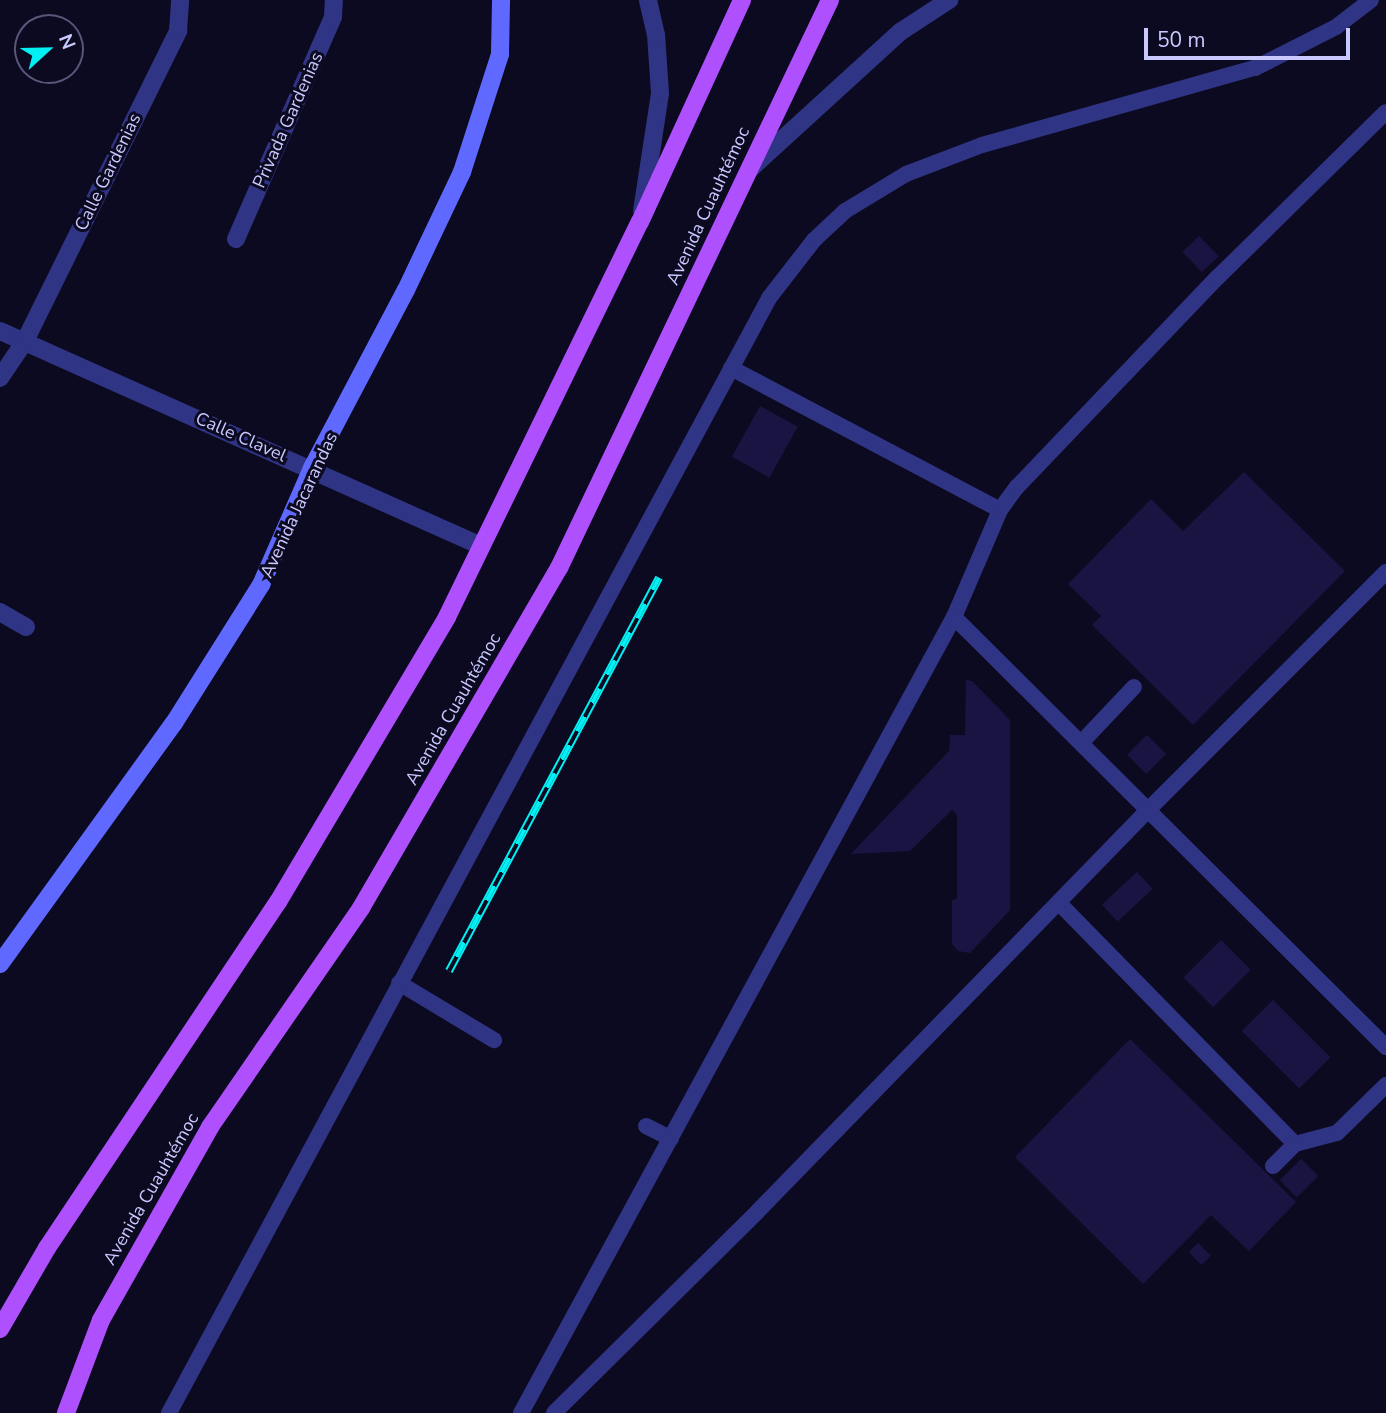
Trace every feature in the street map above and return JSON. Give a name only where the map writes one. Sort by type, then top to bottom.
[{"type":"main road","name":"Avenida Jacarandas","points":[[0,964],[174,723],[261,585],[312,468],[406,290],[463,172],[500,54],[501,0]]},
{"type":"main road","points":[[0,1329],[47,1248],[278,902],[447,617],[640,222],[742,0]]},
{"type":"main road","name":"Avenida Cuauhtémoc","points":[[65,1413],[101,1320],[209,1127],[361,908],[559,568],[830,0]]},
{"type":"street","name":"Calle Gardenias","points":[[0,379],[25,341],[178,31],[180,0]]},
{"type":"street","name":"Privada Gardenias","points":[[236,239],[333,17],[334,0]]},
{"type":"street","points":[[640,222],[660,93],[656,35],[648,0]]},
{"type":"street","points":[[747,171],[900,32],[949,0]]},
{"type":"street","name":"Calle Clavel","points":[[0,331],[481,545]]},
{"type":"street","points":[[0,612],[26,627]]},
{"type":"lane","points":[[169,1413],[769,298],[814,240],[845,211],[906,174],[982,145],[1255,68],[1336,27],[1371,0]]},
{"type":"lane","points":[[521,1413],[954,617],[1000,510],[1049,453],[1218,277],[1386,112]]},
{"type":"lane","points":[[731,368],[1000,510]]},
{"type":"lane","points":[[554,1413],[757,1212],[1148,810],[1386,572]]},
{"type":"lane","points":[[954,617],[1386,1048]]},
{"type":"lane","points":[[1081,743],[1134,687]]},
{"type":"lane","points":[[1059,903],[1295,1144]]},
{"type":"lane","points":[[399,983],[495,1040]]},
{"type":"lane","points":[[1273,1166],[1295,1144],[1337,1133],[1386,1085]]},
{"type":"lane","points":[[646,1126],[670,1139]]},
{"type":"building","points":[[1199,236],[1218,256],[1202,272],[1182,252]]},
{"type":"building","points":[[760,406],[798,427],[769,478],[732,457]]},
{"type":"building","points":[[1244,472],[1345,571],[1193,725],[1092,625],[1101,616],[1068,584],[1151,499],[1183,531]]},
{"type":"building","points":[[966,680],[972,681],[1010,720],[1010,910],[970,953],[958,951],[952,944],[952,900],[957,899],[957,815],[952,810],[910,851],[851,854],[949,751],[950,735],[965,735]]},
{"type":"building","points":[[1147,735],[1166,754],[1146,774],[1127,755]]},
{"type":"building","points":[[1137,872],[1153,889],[1118,922],[1102,905]]},
{"type":"building","points":[[1221,940],[1251,970],[1213,1007],[1184,977]]},
{"type":"building","points":[[1273,1000],[1330,1057],[1299,1088],[1242,1031]]},
{"type":"building","points":[[1130,1039],[1296,1202],[1249,1251],[1211,1215],[1143,1284],[1015,1157]]},
{"type":"building","points":[[1301,1159],[1318,1176],[1297,1197],[1280,1180]]},
{"type":"building","points":[[1198,1243],[1211,1256],[1202,1265],[1189,1252]]},
{"type":"railway","points":[[449,971],[659,578]]}]
